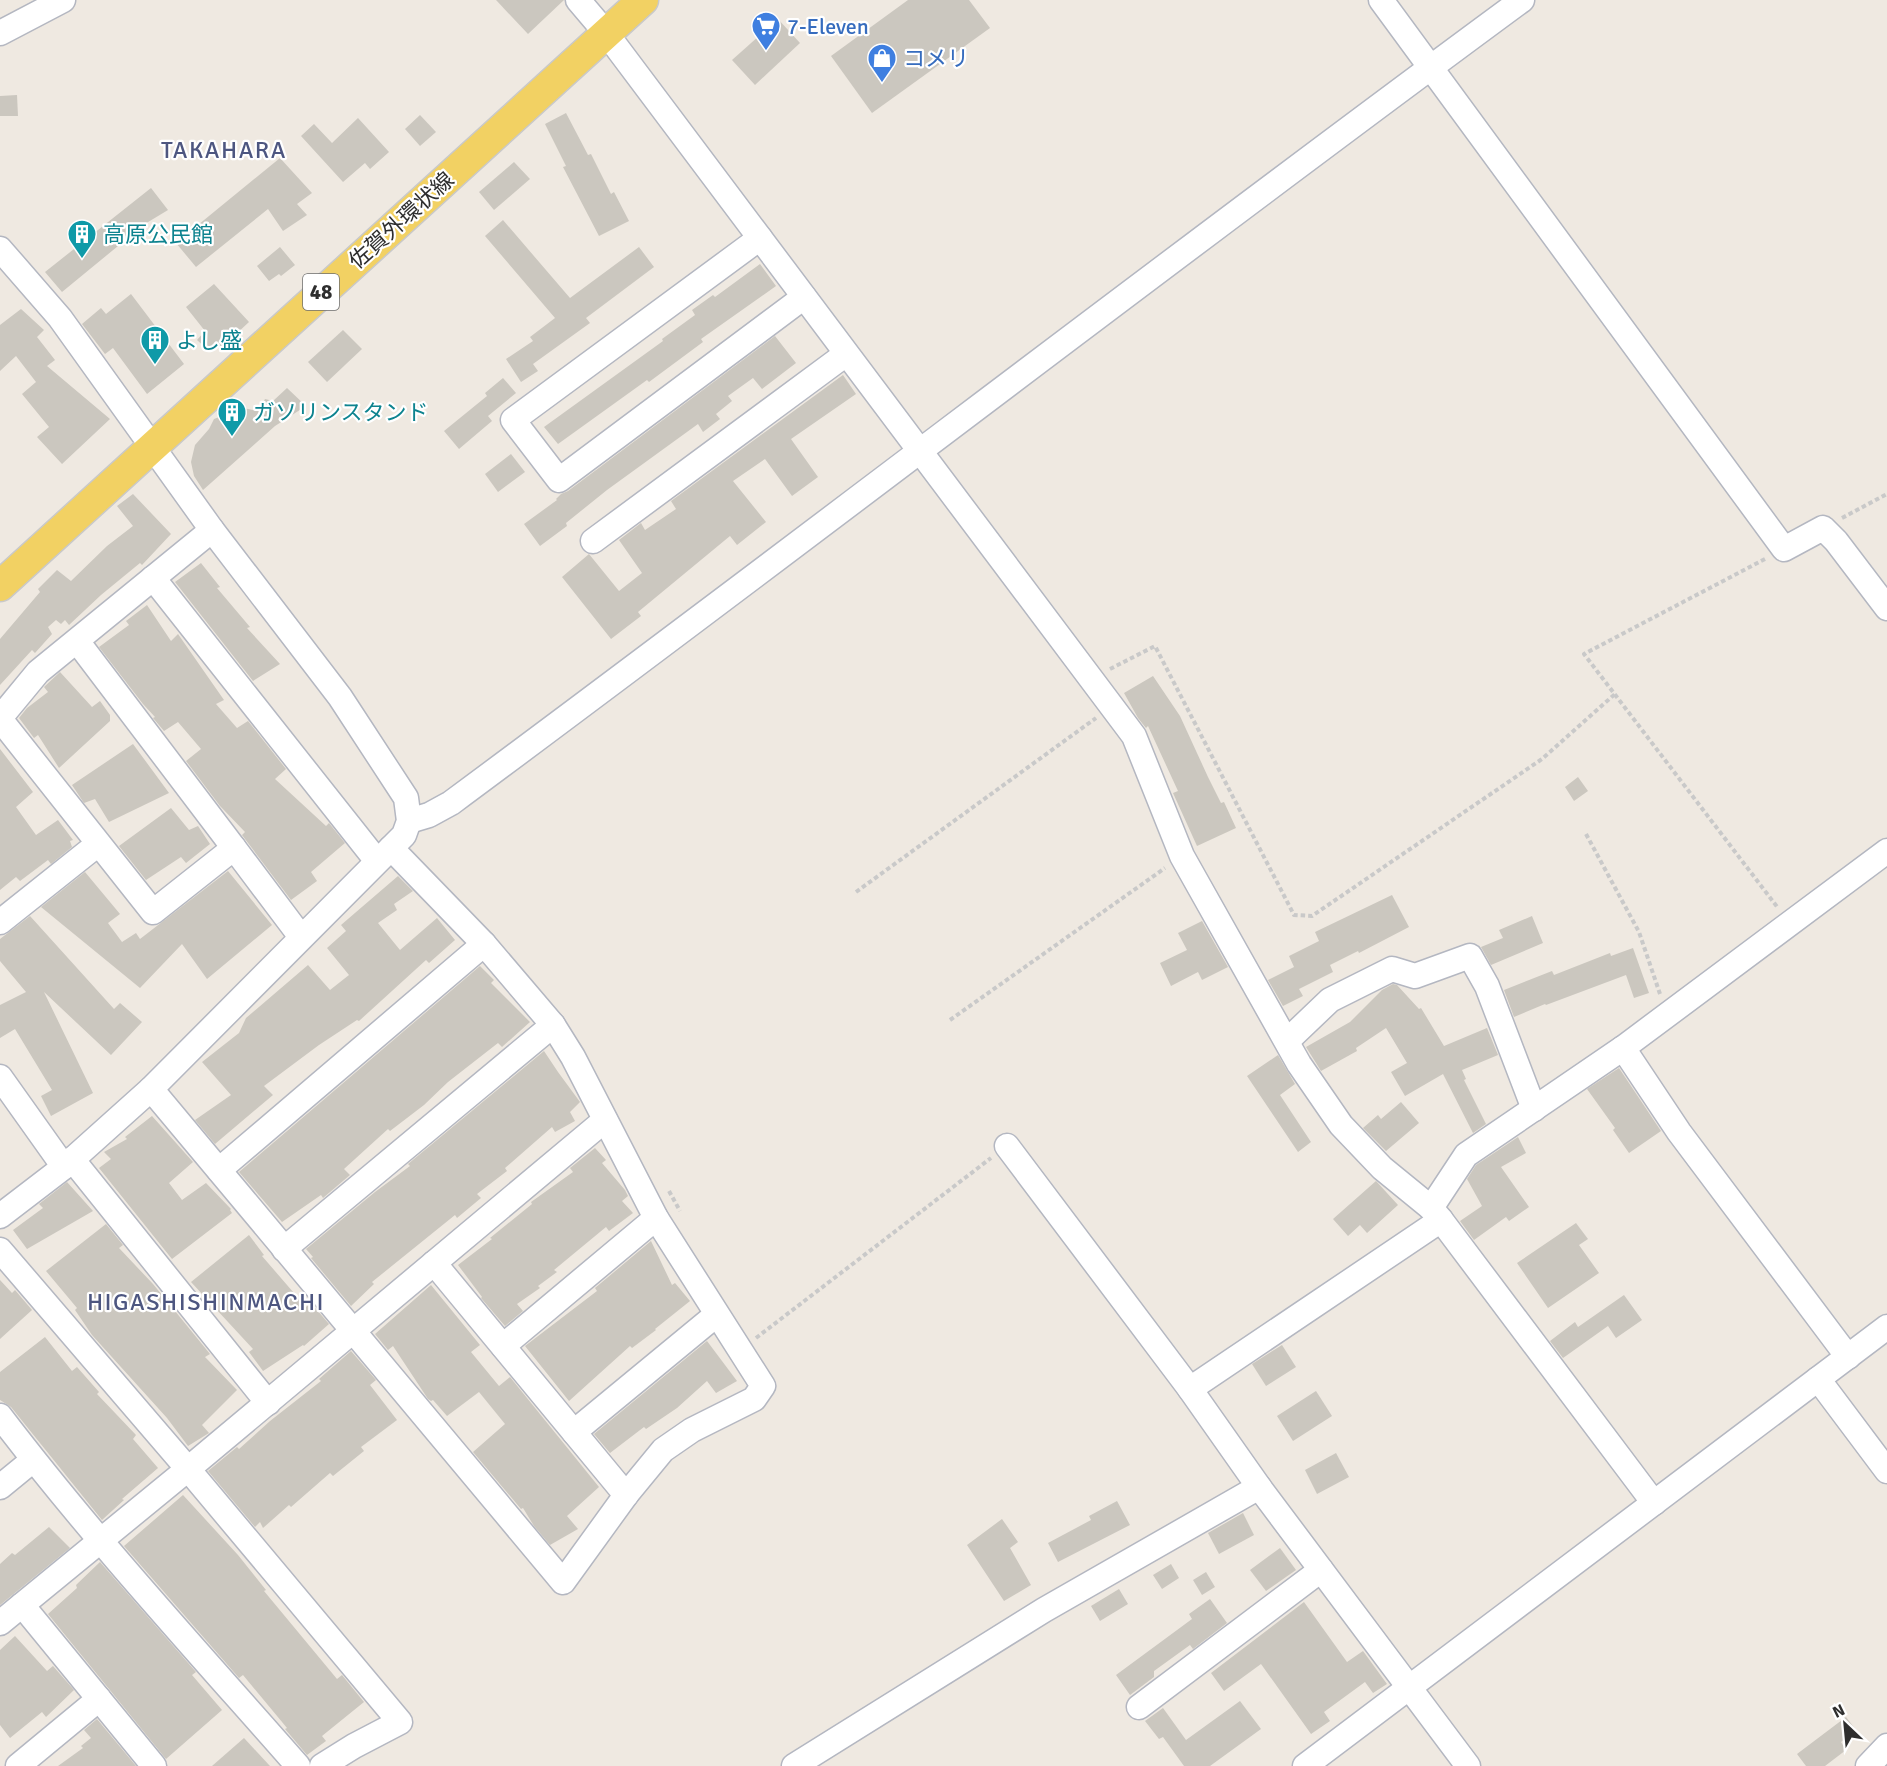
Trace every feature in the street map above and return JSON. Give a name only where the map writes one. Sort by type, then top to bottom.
[{"type":"main road","name":"佐賀外環状線","points":[[0,586],[643,0]]},
{"type":"street","points":[[0,33],[63,0]]},
{"type":"street","points":[[578,0],[606,33],[1134,736],[1182,856],[1299,1064],[1341,1125],[1382,1168],[1436,1214],[1654,1503]]},
{"type":"street","points":[[1381,0],[1784,549],[1823,528],[1836,541],[1887,608]]},
{"type":"street","points":[[410,820],[429,815],[451,803],[1522,0]]},
{"type":"street","points":[[760,238],[513,420],[559,480],[804,297]]},
{"type":"street","points":[[0,249],[60,318],[212,530],[340,697],[406,798],[410,820],[404,835],[152,1089],[68,1163],[0,1216]]},
{"type":"street","points":[[593,541],[846,354]]},
{"type":"street","points":[[212,530],[38,672],[0,719],[153,912],[234,848]]},
{"type":"street","points":[[152,1089],[563,1582],[626,1495],[663,1450],[692,1430],[754,1399],[763,1386],[656,1218],[573,1057],[553,1025],[484,944],[384,854],[153,578]]},
{"type":"street","points":[[77,641],[301,937]]},
{"type":"street","points":[[0,922],[98,844]]},
{"type":"street","points":[[1190,1389],[1436,1214],[1466,1155],[1623,1048],[1887,851]]},
{"type":"street","points":[[219,1170],[484,944]]},
{"type":"street","points":[[1287,1041],[1330,1000],[1392,969],[1415,976],[1470,956],[1487,986],[1534,1108]]},
{"type":"street","points":[[284,1249],[553,1025]]},
{"type":"street","points":[[1623,1048],[1679,1132],[1848,1357]]},
{"type":"street","points":[[0,1077],[68,1163],[267,1403]]},
{"type":"street","points":[[0,1623],[605,1120]]},
{"type":"street","points":[[1007,1146],[1190,1389],[1259,1487],[1468,1766]]},
{"type":"street","points":[[503,1346],[656,1218]]},
{"type":"street","points":[[0,1250],[188,1469],[400,1722],[322,1766]]},
{"type":"street","points":[[435,1263],[626,1495]]},
{"type":"street","points":[[574,1432],[716,1315]]},
{"type":"street","points":[[1305,1766],[1887,1327]]},
{"type":"street","points":[[1818,1379],[1887,1471]]},
{"type":"street","points":[[0,1416],[100,1541],[298,1766]]},
{"type":"street","points":[[0,1487],[33,1460]]},
{"type":"street","points":[[794,1766],[1044,1610],[1259,1487]]},
{"type":"street","points":[[1139,1707],[1321,1570]]},
{"type":"street","points":[[22,1605],[154,1766]]},
{"type":"street","points":[[18,1766],[99,1699]]},
{"type":"street","points":[[1868,1766],[1887,1746]]},
{"type":"path","points":[[1823,528],[1887,494]]},
{"type":"path","points":[[1784,549],[1584,654],[1790,924]]},
{"type":"path","points":[[1091,679],[1155,646],[1293,915],[1312,916],[1542,759],[1615,694]]},
{"type":"path","points":[[856,892],[1112,707]]},
{"type":"path","points":[[1586,834],[1639,932],[1668,1015]]},
{"type":"path","points":[[950,1020],[1182,856]]},
{"type":"path","points":[[750,1328],[756,1338],[1007,1146]]},
{"type":"path","points":[[667,1186],[683,1218]]},
{"type":"building","points":[[496,0],[564,0],[528,34]]},
{"type":"building","name":"コメリ","points":[[908,0],[969,0],[990,28],[872,113],[831,56]]},
{"type":"building","name":"7-Eleven","points":[[778,19],[800,43],[755,85],[732,60]]},
{"type":"building","points":[[17,95],[18,116],[0,116],[0,96]]},
{"type":"building","points":[[566,113],[588,155],[591,154],[611,194],[614,192],[629,221],[599,236],[563,167],[566,166],[545,124]]},
{"type":"building","points":[[420,115],[436,132],[420,146],[405,129]]},
{"type":"building","points":[[358,118],[389,152],[370,169],[365,163],[343,182],[301,136],[314,124],[332,143]]},
{"type":"building","points":[[280,158],[312,193],[297,204],[307,215],[283,231],[268,209],[196,267],[176,243]]},
{"type":"building","points":[[514,162],[530,179],[494,210],[479,192]]},
{"type":"building","points":[[151,188],[168,210],[115,242],[118,246],[62,292],[45,272]]},
{"type":"building","points":[[503,220],[570,298],[639,247],[654,267],[586,318],[590,323],[533,364],[538,371],[521,382],[506,359],[533,341],[530,337],[555,318],[485,236]]},
{"type":"building","points":[[280,247],[295,265],[281,276],[279,274],[269,281],[257,266]]},
{"type":"building","points":[[760,264],[776,286],[701,339],[703,342],[558,444],[544,427],[663,341],[662,339],[695,315],[692,310],[713,295],[715,297]]},
{"type":"building","points":[[214,284],[249,322],[221,348],[216,343],[208,350],[197,340],[205,331],[186,307]]},
{"type":"building","points":[[131,294],[184,364],[147,394],[113,348],[105,354],[82,324],[101,308],[106,314]]},
{"type":"building","points":[[21,309],[44,330],[37,337],[55,360],[47,366],[110,419],[62,464],[37,437],[49,427],[22,394],[36,382],[16,356],[0,371],[0,325]]},
{"type":"building","points":[[343,330],[362,349],[327,382],[308,362]]},
{"type":"building","points":[[775,336],[796,363],[762,389],[753,378],[728,396],[732,401],[716,414],[720,419],[703,432],[698,424],[607,490],[566,523],[567,526],[540,546],[524,524],[557,500],[561,494]]},
{"type":"building","points":[[843,375],[856,394],[791,439],[818,477],[792,496],[765,459],[733,481],[766,522],[737,545],[730,536],[638,612],[641,616],[611,639],[562,577],[589,554],[619,591],[642,573],[619,540],[641,523],[645,530],[676,509],[671,501]]},
{"type":"building","points":[[503,378],[516,393],[488,416],[492,421],[459,449],[444,431],[487,396],[485,393]]},
{"type":"building","name":"ガソリンスタンド","points":[[287,388],[306,406],[275,426],[203,490],[194,476],[191,462],[195,445],[209,429],[214,419],[243,408],[259,411],[265,399],[273,401]]},
{"type":"building","points":[[511,454],[525,472],[498,492],[485,474]]},
{"type":"building","points":[[133,494],[171,534],[142,565],[140,563],[101,595],[69,625],[65,620],[61,624],[56,620],[48,627],[52,634],[35,653],[32,650],[0,685],[0,639],[40,592],[38,589],[57,570],[71,581],[107,546],[133,526],[117,506]]},
{"type":"building","points":[[201,563],[220,587],[217,588],[250,627],[247,628],[280,664],[253,681],[175,582]]},
{"type":"building","points":[[147,605],[171,641],[178,634],[224,700],[216,704],[237,728],[248,721],[286,769],[275,779],[326,826],[329,823],[345,843],[311,872],[317,881],[291,900],[242,835],[245,832],[220,806],[186,761],[201,749],[178,722],[164,731],[99,647],[129,625],[126,621]]},
{"type":"building","points":[[60,672],[92,707],[100,701],[110,715],[110,721],[59,768],[38,735],[34,738],[19,718],[27,708],[48,692],[44,687]]},
{"type":"building","points":[[1153,676],[1180,716],[1221,803],[1224,802],[1236,828],[1197,846],[1173,793],[1178,791],[1148,726],[1146,728],[1138,718],[1124,693]]},
{"type":"building","points":[[133,744],[169,793],[109,822],[95,799],[84,803],[72,785]]},
{"type":"building","points":[[0,749],[33,792],[16,807],[36,835],[58,820],[73,840],[70,841],[72,847],[51,864],[48,860],[20,881],[16,877],[0,890]]},
{"type":"building","points":[[1578,777],[1588,791],[1574,801],[1565,787]]},
{"type":"building","points":[[171,808],[189,830],[198,826],[210,844],[186,863],[181,857],[146,880],[119,846]]},
{"type":"building","points":[[228,871],[272,925],[207,979],[182,944],[140,988],[41,907],[85,872],[120,914],[108,923],[122,942],[136,933],[140,939]]},
{"type":"building","points":[[398,876],[413,891],[394,904],[397,910],[378,923],[400,950],[437,918],[455,940],[429,963],[426,960],[359,1021],[357,1020],[319,1045],[264,1086],[273,1095],[215,1144],[195,1120],[231,1095],[202,1062],[239,1033],[246,1018],[308,965],[330,990],[349,975],[327,948],[346,931],[341,925]]},
{"type":"building","points":[[1392,895],[1409,927],[1330,965],[1333,972],[1299,989],[1303,996],[1283,1006],[1268,980],[1294,967],[1289,956],[1319,941],[1315,932]]},
{"type":"building","points":[[30,916],[114,1009],[120,1003],[142,1022],[111,1055],[44,992],[93,1093],[51,1116],[41,1096],[52,1090],[15,1029],[0,1038],[0,1005],[26,992],[0,961],[0,939]]},
{"type":"building","points":[[1532,916],[1543,943],[1491,965],[1481,947],[1503,938],[1499,930]]},
{"type":"building","points":[[1202,921],[1228,967],[1202,980],[1198,972],[1171,986],[1160,963],[1187,950],[1178,933]]},
{"type":"building","points":[[1633,948],[1649,993],[1634,998],[1626,975],[1514,1017],[1504,990],[1552,971],[1554,975],[1610,953],[1611,956]]},
{"type":"building","points":[[480,966],[494,980],[491,983],[530,1022],[502,1047],[498,1043],[448,1082],[424,1105],[390,1131],[388,1129],[344,1169],[350,1175],[323,1198],[321,1195],[282,1222],[239,1172]]},
{"type":"building","points":[[1393,984],[1397,985],[1419,1009],[1421,1008],[1444,1046],[1487,1028],[1498,1055],[1462,1070],[1466,1079],[1464,1080],[1486,1124],[1473,1133],[1443,1074],[1405,1096],[1391,1072],[1407,1063],[1386,1028],[1356,1048],[1357,1051],[1321,1071],[1306,1047],[1350,1022],[1382,990]]},
{"type":"building","points":[[544,1051],[580,1102],[570,1112],[575,1121],[555,1132],[552,1127],[505,1168],[507,1171],[477,1194],[481,1198],[457,1218],[455,1215],[372,1282],[374,1284],[351,1306],[306,1249],[410,1166],[408,1164]]},
{"type":"building","points":[[1278,1055],[1295,1084],[1280,1095],[1311,1142],[1298,1152],[1247,1076]]},
{"type":"building","points":[[1619,1068],[1661,1131],[1629,1153],[1613,1130],[1615,1128],[1587,1089]]},
{"type":"building","points":[[1401,1102],[1419,1123],[1386,1151],[1363,1128],[1378,1115],[1381,1119]]},
{"type":"building","points":[[152,1116],[193,1162],[169,1183],[182,1200],[206,1183],[231,1209],[232,1213],[172,1259],[99,1168],[111,1159],[104,1152],[127,1139],[125,1137]]},
{"type":"building","points":[[1518,1137],[1526,1153],[1501,1167],[1529,1207],[1509,1221],[1506,1217],[1474,1240],[1460,1221],[1482,1206],[1467,1179],[1476,1165]]},
{"type":"building","points":[[595,1148],[606,1160],[602,1163],[625,1190],[628,1196],[622,1201],[633,1213],[609,1231],[606,1227],[554,1270],[557,1272],[538,1286],[540,1288],[517,1304],[523,1311],[505,1326],[481,1298],[458,1265],[492,1239],[490,1238],[532,1204],[531,1202],[573,1172],[570,1168]]},
{"type":"building","points":[[1376,1181],[1398,1205],[1367,1233],[1360,1225],[1348,1236],[1333,1219]]},
{"type":"building","points":[[67,1182],[93,1211],[27,1249],[13,1230],[43,1208],[39,1204]]},
{"type":"building","points":[[1576,1223],[1588,1239],[1579,1245],[1599,1273],[1548,1308],[1517,1263]]},
{"type":"building","points":[[106,1224],[123,1245],[119,1248],[153,1284],[210,1354],[205,1357],[237,1390],[202,1425],[209,1433],[188,1446],[167,1418],[92,1335],[75,1310],[77,1308],[46,1271]]},
{"type":"building","points":[[249,1235],[264,1255],[262,1256],[306,1307],[311,1303],[329,1324],[304,1346],[263,1371],[249,1352],[253,1349],[191,1282]]},
{"type":"building","points":[[651,1241],[672,1285],[675,1283],[690,1301],[632,1348],[630,1346],[569,1401],[525,1346],[597,1291],[595,1288]]},
{"type":"building","points":[[0,1280],[12,1293],[15,1290],[32,1310],[0,1339]]},
{"type":"building","points":[[431,1285],[480,1345],[471,1352],[499,1386],[510,1377],[599,1487],[567,1516],[578,1529],[550,1545],[523,1508],[521,1509],[473,1452],[505,1424],[479,1392],[447,1416],[433,1400],[428,1399],[393,1346],[388,1350],[375,1334]]},
{"type":"building","points":[[1624,1295],[1642,1320],[1616,1338],[1608,1326],[1563,1358],[1550,1341],[1575,1322],[1578,1327]]},
{"type":"building","points":[[45,1337],[72,1371],[77,1367],[99,1392],[97,1394],[136,1435],[133,1439],[158,1468],[102,1520],[11,1407],[0,1400],[0,1372]]},
{"type":"building","points":[[707,1341],[737,1381],[716,1393],[707,1381],[677,1408],[646,1429],[644,1427],[610,1453],[594,1434]]},
{"type":"building","points":[[1282,1345],[1296,1367],[1266,1386],[1252,1364]]},
{"type":"building","points":[[351,1351],[376,1380],[370,1385],[397,1420],[361,1447],[364,1451],[333,1476],[330,1473],[263,1528],[260,1522],[255,1527],[208,1471],[237,1447],[239,1449],[321,1381],[319,1379]]},
{"type":"building","points":[[1316,1391],[1332,1416],[1293,1441],[1277,1416]]},
{"type":"building","points":[[1336,1453],[1349,1477],[1317,1494],[1305,1470]]},
{"type":"building","points":[[183,1495],[238,1555],[266,1590],[264,1591],[337,1679],[342,1675],[364,1702],[322,1736],[326,1741],[307,1755],[243,1675],[239,1678],[124,1546]]},
{"type":"building","points":[[1117,1501],[1130,1525],[1058,1562],[1048,1543],[1091,1520],[1089,1516]]},
{"type":"building","points":[[1243,1513],[1254,1535],[1219,1554],[1208,1533]]},
{"type":"building","points":[[1002,1519],[1018,1542],[1010,1548],[1031,1585],[1004,1601],[967,1545]]},
{"type":"building","points":[[49,1527],[70,1548],[0,1605],[0,1564],[12,1553],[15,1555]]},
{"type":"building","points":[[1280,1548],[1296,1570],[1266,1591],[1250,1570]]},
{"type":"building","points":[[100,1562],[196,1672],[192,1675],[222,1710],[166,1759],[48,1614],[77,1588],[76,1585]]},
{"type":"building","points":[[1171,1564],[1179,1578],[1162,1589],[1153,1575]]},
{"type":"building","points":[[1206,1572],[1215,1587],[1202,1595],[1193,1580]]},
{"type":"building","points":[[1119,1589],[1128,1604],[1100,1621],[1091,1606]]},
{"type":"building","points":[[1210,1599],[1227,1623],[1193,1649],[1190,1645],[1154,1671],[1154,1677],[1130,1695],[1116,1675],[1192,1619],[1189,1614]]},
{"type":"building","points":[[1304,1602],[1347,1662],[1363,1651],[1387,1684],[1373,1693],[1365,1682],[1324,1712],[1330,1721],[1311,1734],[1261,1664],[1224,1691],[1211,1673]]},
{"type":"building","points":[[15,1636],[47,1671],[53,1666],[74,1690],[46,1717],[42,1712],[10,1738],[0,1725],[0,1650]]},
{"type":"building","points":[[1240,1701],[1261,1729],[1210,1766],[1184,1766],[1163,1737],[1159,1739],[1145,1721],[1163,1708],[1186,1740]]},
{"type":"building","points":[[1846,1717],[1856,1730],[1841,1742],[1846,1750],[1825,1766],[1806,1766],[1797,1754]]},
{"type":"building","points":[[97,1719],[136,1766],[58,1766],[83,1748],[81,1746],[91,1738],[84,1730]]},
{"type":"building","points":[[244,1738],[270,1766],[212,1766]]},
{"type":"place","name":"7-Eleven","points":[[766,52]]},
{"type":"place","name":"コメリ","points":[[882,84]]},
{"type":"place","name":"高原公民館","points":[[82,260]]},
{"type":"place","name":"よし盛","points":[[155,366]]},
{"type":"place","name":"ガソリンスタンド","points":[[232,438]]},
{"type":"district","name":"TAKAHARA","points":[[224,150]]},
{"type":"district","name":"HIGASHISHINMACHI","points":[[206,1302]]}]
